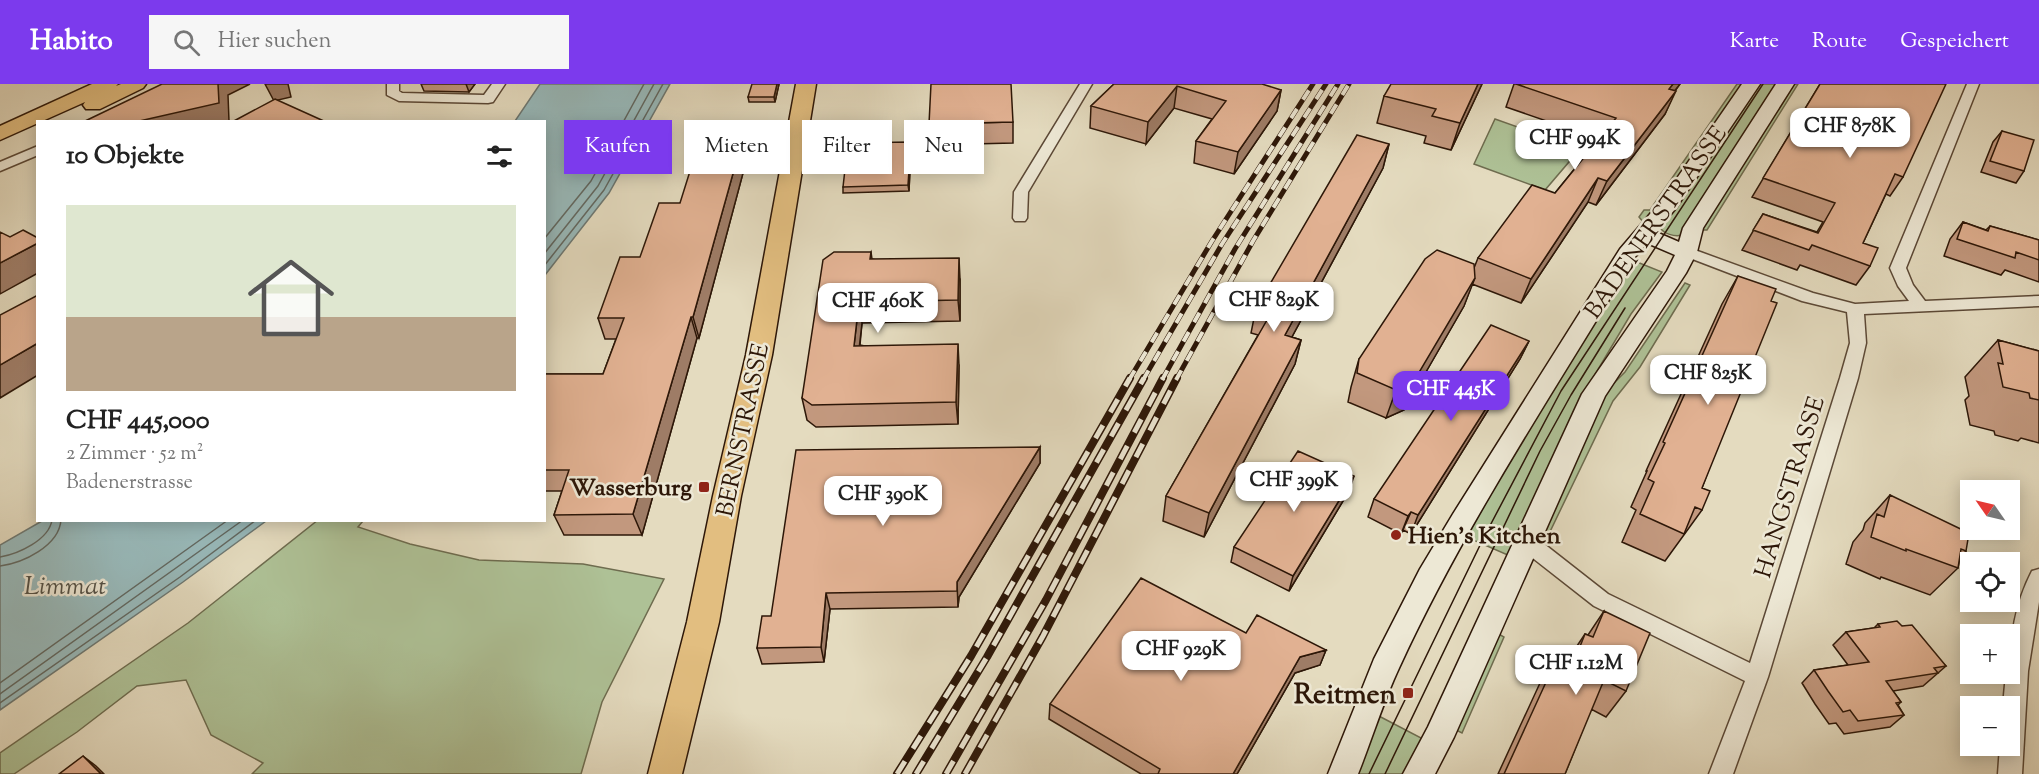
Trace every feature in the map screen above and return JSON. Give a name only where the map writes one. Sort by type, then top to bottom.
[{"type":"main road","points":[[0,134],[108,84]]},
{"type":"main road","points":[[60,120],[136,84]]},
{"type":"main road","name":"BERNSTRASSE","points":[[665,774],[703,622],[727,496],[759,355],[806,84]]},
{"type":"main road","name":"BADENERSTRASSE","points":[[1344,774],[1384,668],[1430,577],[1627,254],[1669,204],[1751,84]]},
{"type":"main road","name":"BADENERSTRASSE","points":[[1418,774],[1439,737],[1594,394],[1677,273],[1687,252],[1694,228],[1785,84]]},
{"type":"main road","points":[[0,147],[36,131]]},
{"type":"main road","points":[[1645,235],[1687,252]]},
{"type":"street","points":[[393,84],[392,92],[399,97],[488,99],[499,84]]},
{"type":"street","points":[[1020,218],[1021,192],[1086,84]]},
{"type":"street","points":[[1921,306],[1906,286],[1898,268],[1973,84]]},
{"type":"street","points":[[0,167],[36,151]]},
{"type":"street","points":[[1687,252],[1808,297],[1855,309],[2039,301]]},
{"type":"street","name":"HANGSTRASSE","points":[[1721,774],[1757,677],[1850,378],[1858,343],[1855,309]]},
{"type":"street","points":[[1527,542],[1601,600],[1757,677]]},
{"type":"street","points":[[2010,774],[2022,633],[2028,605],[2039,577]]},
{"type":"green space","points":[[1737,84],[1744,84],[1661,204],[1644,223],[1639,217],[1644,210],[1650,210]]},
{"type":"green space","points":[[1758,84],[1778,84],[1682,235],[1666,233],[1660,227]]},
{"type":"green space","points":[[1792,84],[1798,84],[1707,230],[1702,230],[1701,228]]},
{"type":"green space","points":[[1495,119],[1580,149],[1545,190],[1474,164]]},
{"type":"green space","points":[[1632,260],[1662,272],[1631,314],[1594,376],[1510,556],[1464,536]]},
{"type":"green space","points":[[1685,283],[1690,285],[1640,367],[1613,401],[1545,542],[1538,539],[1607,390],[1625,372]]},
{"type":"green space","points":[[315,522],[362,522],[358,527],[410,544],[479,560],[583,564],[664,579],[602,702],[581,774],[252,774],[263,763],[211,735],[186,680],[137,686],[77,732],[14,774],[0,774],[0,753],[188,623]]},
{"type":"green space","points":[[1497,633],[1504,637],[1462,733],[1454,729]]},
{"type":"green space","points":[[1375,714],[1425,740],[1406,774],[1354,774]]},
{"type":"water","points":[[540,84],[670,84],[650,120],[564,120],[564,174],[620,174],[609,193],[546,274],[546,120],[516,120]]},
{"type":"water","name":"Limmat","points":[[40,522],[265,522],[0,710],[0,545]]},
{"type":"building","points":[[162,84],[218,84],[219,103],[144,120],[87,120]]},
{"type":"building","points":[[752,84],[777,84],[774,97],[748,97]]},
{"type":"building","points":[[931,84],[1011,84],[1013,122],[929,120]]},
{"type":"building","points":[[1114,84],[1262,84],[1281,90],[1238,152],[1196,141],[1226,101],[1177,86],[1148,122],[1091,106]]},
{"type":"building","points":[[1391,84],[1478,84],[1460,123],[1432,116],[1436,109],[1384,96]]},
{"type":"building","points":[[1516,84],[1673,84],[1669,89],[1676,91],[1607,181],[1598,178],[1531,279],[1478,258],[1532,185],[1555,193],[1616,118]]},
{"type":"building","points":[[1820,84],[1946,84],[1903,177],[1895,174],[1863,243],[1878,248],[1870,266],[1812,245],[1809,250],[1753,230],[1763,214],[1818,233],[1835,203],[1763,178]]},
{"type":"building","points":[[275,99],[322,120],[236,120]]},
{"type":"building","points":[[2002,131],[2034,140],[2024,171],[1990,161]]},
{"type":"building","points":[[1357,135],[1389,144],[1285,335],[1301,340],[1209,513],[1166,496],[1271,313],[1256,308]]},
{"type":"building","points":[[892,142],[904,142],[904,174],[909,174],[908,185],[843,187],[844,174],[892,174]]},
{"type":"building","points":[[689,174],[733,174],[693,317],[691,317],[633,514],[554,515],[569,470],[546,470],[546,374],[603,374],[624,318],[598,318],[620,257],[640,257],[659,203],[680,203]]},
{"type":"building","points":[[1963,222],[1988,231],[1990,226],[2039,240],[2039,260],[2016,252],[2015,258],[1957,239]]},
{"type":"building","points":[[23,230],[36,237],[36,244],[0,263],[0,232],[10,237]]},
{"type":"building","points":[[1437,250],[1474,264],[1475,278],[1414,381],[1396,390],[1357,373],[1359,359],[1425,259]]},
{"type":"building","points":[[834,252],[871,252],[870,259],[959,258],[958,300],[859,302],[854,346],[958,344],[956,402],[812,405],[802,398],[823,260]]},
{"type":"building","points":[[1738,276],[1776,289],[1771,301],[1777,303],[1702,488],[1710,491],[1702,510],[1695,507],[1684,534],[1640,514],[1654,482],[1648,479],[1665,443],[1663,442]]},
{"type":"building","points":[[36,296],[36,344],[0,365],[0,315]]},
{"type":"building","points":[[1491,325],[1529,341],[1418,515],[1411,512],[1408,516],[1374,499]]},
{"type":"building","points":[[1998,340],[2039,351],[2039,400],[2030,398],[2029,393],[2003,387],[1998,363],[2003,364]]},
{"type":"building","points":[[1040,447],[957,582],[957,591],[826,593],[821,647],[757,648],[762,616],[771,616],[796,450]]},
{"type":"building","points":[[1298,451],[1354,476],[1293,576],[1234,547]]},
{"type":"building","points":[[1890,495],[1960,529],[1960,540],[1968,540],[1966,551],[1961,549],[1958,568],[1871,537],[1877,514],[1884,517]]},
{"type":"building","points":[[1141,578],[1246,633],[1257,615],[1326,650],[1300,657],[1233,774],[1158,774],[1160,769],[1050,704]]},
{"type":"building","points":[[1604,611],[1650,633],[1626,691],[1604,680],[1565,774],[1504,774],[1558,656],[1573,664],[1585,634],[1593,637]]},
{"type":"building","points":[[1897,621],[1902,626],[1912,625],[1946,666],[1934,668],[1938,673],[1886,681],[1901,702],[1896,703],[1904,715],[1858,721],[1850,710],[1843,712],[1814,670],[1869,662],[1846,632],[1880,627],[1878,624]]},
{"type":"building","points":[[83,756],[101,774],[59,774]]},
{"type":"tram line","points":[[1369,774],[1484,537],[1561,391],[1763,84]]},
{"type":"tram line","points":[[1385,774],[1540,451],[1571,395],[1625,308]]},
{"type":"railway","points":[[1129,380],[1212,241],[1313,84]]},
{"type":"railway","points":[[1143,380],[1222,244],[1326,84]]},
{"type":"railway","points":[[1162,380],[1235,249],[1338,84]]},
{"type":"railway","points":[[1176,380],[1253,241],[1349,84]]},
{"type":"railway","points":[[897,774],[971,656],[1130,378]]},
{"type":"railway","points":[[916,774],[987,657],[1144,378]]},
{"type":"railway","points":[[946,774],[1046,600],[1163,378]]},
{"type":"railway","points":[[965,774],[1043,636],[1177,378]]},
{"type":"place","name":"Wasserburg","points":[[704,487]]},
{"type":"place","name":"Hien's Kitchen","points":[[1396,535]]},
{"type":"place","name":"Reitmen","points":[[1408,693]]}]
